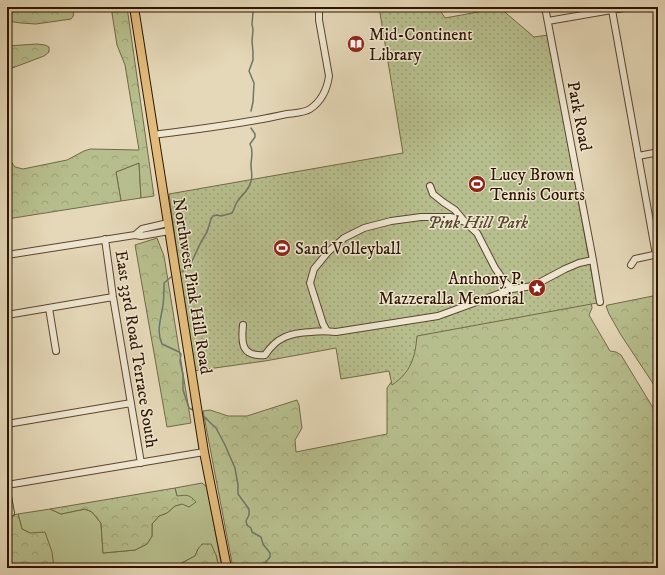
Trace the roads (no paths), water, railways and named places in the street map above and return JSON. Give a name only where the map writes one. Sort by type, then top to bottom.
[{"type":"main road","name":"Northwest Pink Hill Road","points":[[134,7],[204,452],[227,568]]},
{"type":"street","points":[[154,135],[267,119],[309,110],[318,103],[324,95],[330,76],[319,20],[318,7]]},
{"type":"street","name":"Park Road","points":[[546,7],[600,302]]},
{"type":"street","points":[[548,22],[629,7]]},
{"type":"street","points":[[612,10],[657,254],[635,259],[631,265]]},
{"type":"street","points":[[638,156],[654,153]]},
{"type":"street","points":[[430,186],[434,194],[455,210],[465,222],[478,233],[495,268],[512,289]]},
{"type":"street","points":[[326,331],[322,324],[310,283],[314,269],[328,252],[344,238],[364,228],[391,221],[421,217],[451,217],[465,222]]},
{"type":"street","points":[[7,255],[105,239],[135,235],[141,236],[168,227]]},
{"type":"street","name":"East 33rd Road Terrace South","points":[[105,239],[113,297],[141,463]]},
{"type":"street","points":[[243,325],[241,336],[243,346],[249,354],[257,356],[265,355],[276,342],[286,336],[298,333],[326,331],[336,332],[438,316],[512,289],[533,286],[565,269],[579,263],[593,260]]},
{"type":"street","points":[[7,315],[113,297]]},
{"type":"street","points":[[49,308],[56,351]]},
{"type":"street","points":[[7,424],[131,403]]},
{"type":"street","points":[[7,485],[204,452]]},
{"type":"street","points":[[7,491],[11,513]]},
{"type":"waterway","points":[[251,111],[254,83],[249,71],[253,60],[252,24],[255,7]]},
{"type":"waterway","points":[[182,272],[191,263],[207,232],[213,216],[221,216],[232,213],[237,202],[249,187],[252,177],[252,152],[250,144],[255,137],[255,134],[251,128]]},
{"type":"waterway","points":[[171,277],[164,283],[159,334],[162,344],[181,354],[180,361],[183,375],[183,390],[189,408],[193,410]]},
{"type":"waterway","points":[[202,415],[216,428],[235,468],[238,494],[249,509],[249,515],[246,521],[247,525],[251,528],[252,532],[261,537],[263,544],[270,553],[270,557],[265,563],[253,568]]},
{"type":"place","name":"Mid-Continent Library","points":[[356,44]]},
{"type":"place","name":"Lucy Brown Tennis Courts","points":[[477,184]]},
{"type":"place","name":"Sand Volleyball","points":[[282,248]]},
{"type":"place","name":"Anthony P. Mazzeralla Memorial","points":[[537,288]]},
{"type":"park label","name":"Pink Hill Park","points":[[478,222]]}]
